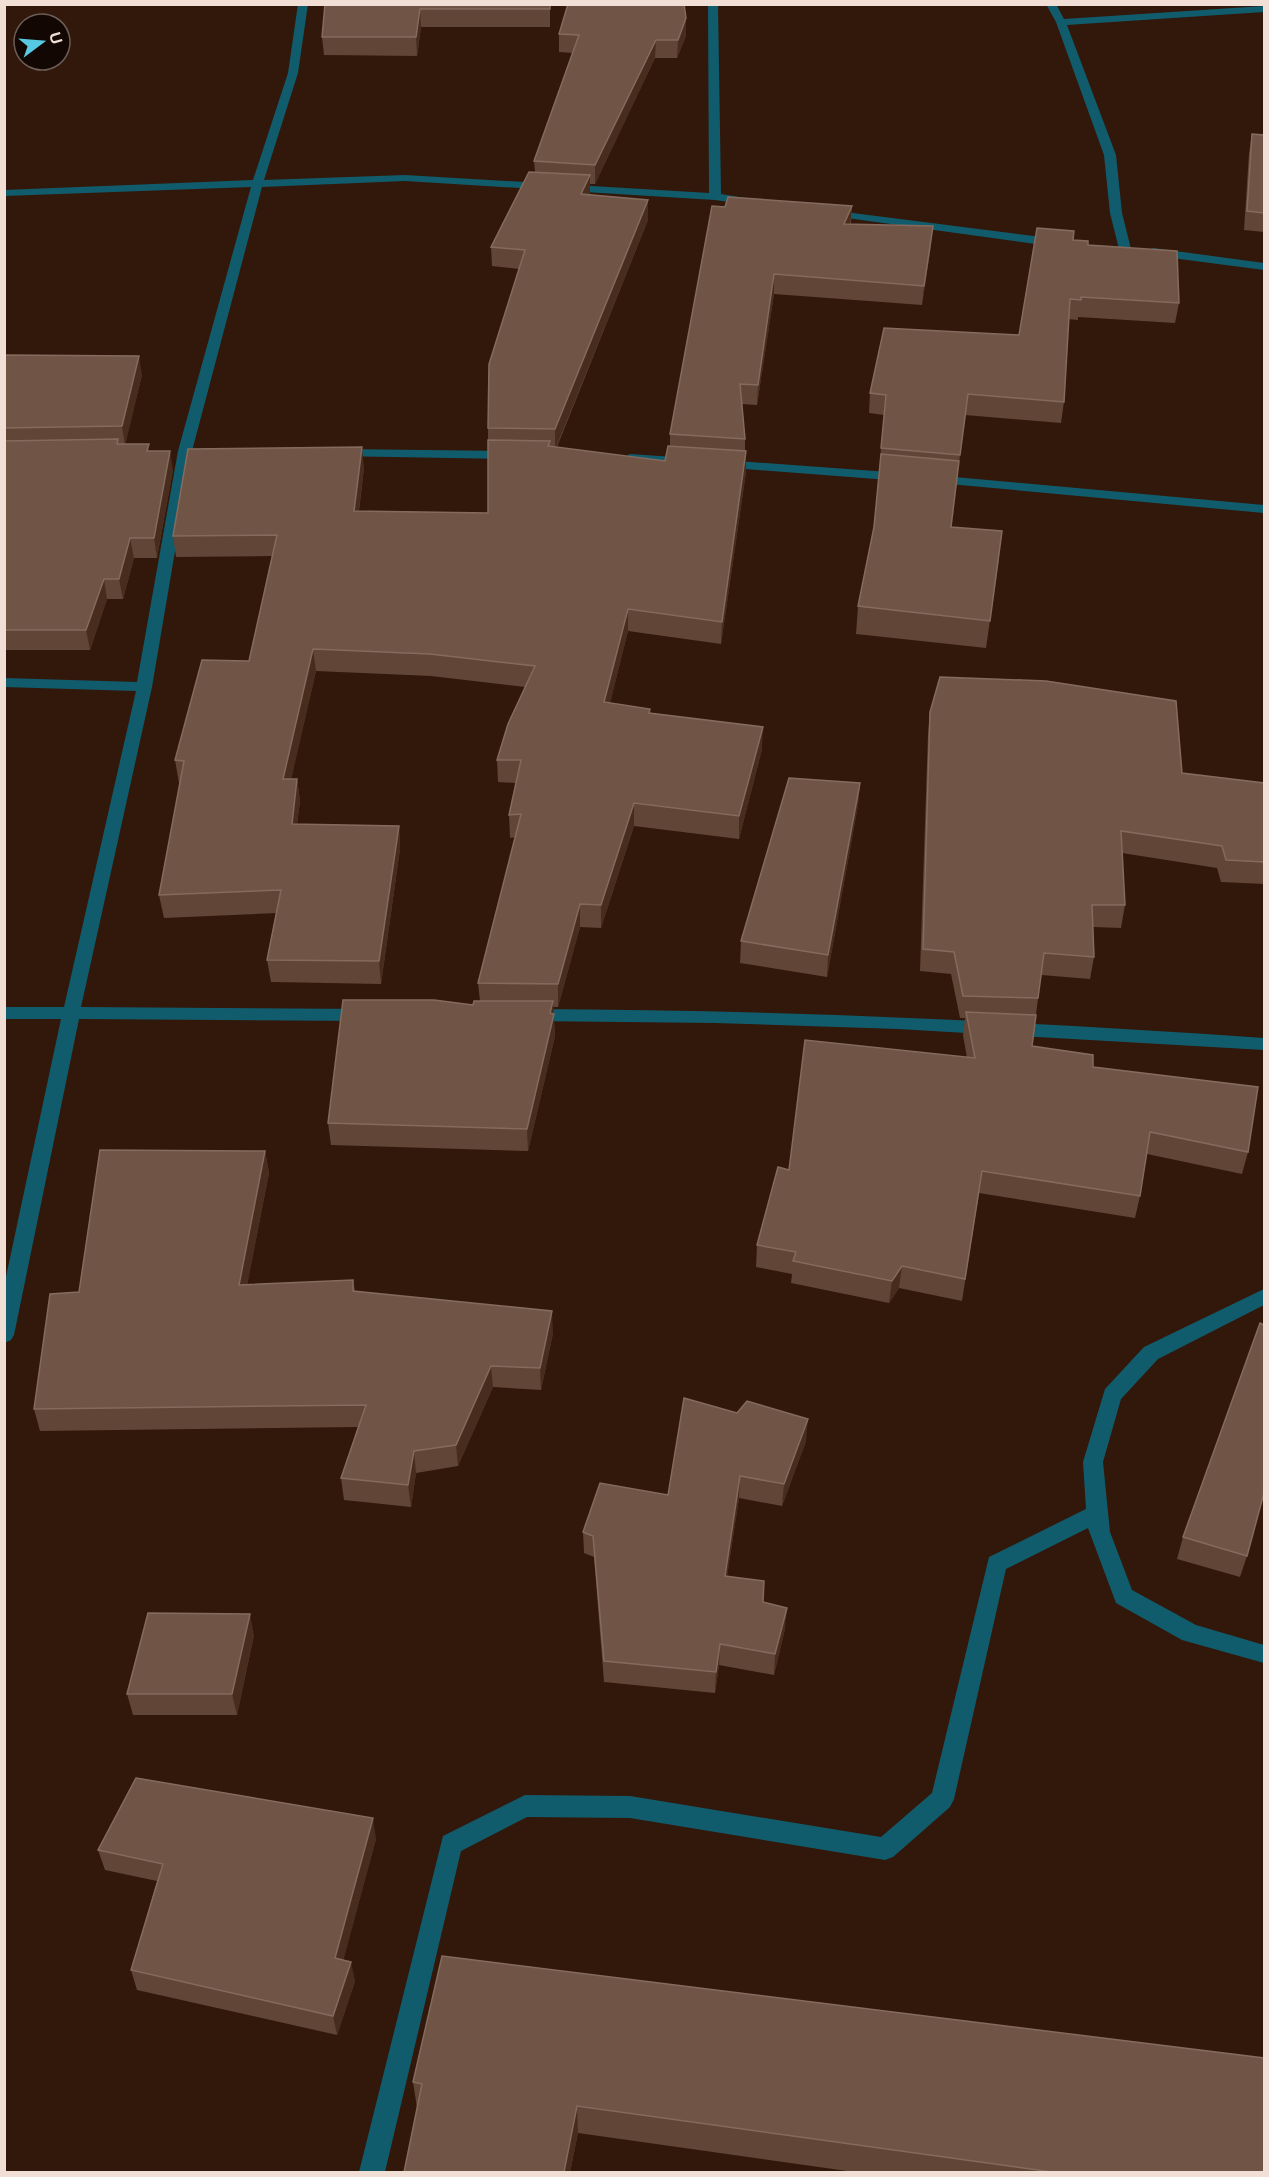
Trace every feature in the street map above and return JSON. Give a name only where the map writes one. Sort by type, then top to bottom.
[{"type":"street","points":[[4,1335],[71,1015],[144,687],[186,451],[256,185],[293,73],[303,4]]},
{"type":"street","points":[[713,4],[716,197]]},
{"type":"street","points":[[1051,4],[1061,22],[1110,155],[1119,248],[1264,267]]},
{"type":"street","points":[[1061,22],[1264,9]]},
{"type":"street","points":[[4,193],[405,178],[716,197],[761,204]]},
{"type":"street","points":[[819,212],[1014,239],[1069,244]]},
{"type":"street","points":[[327,453],[527,456]]},
{"type":"street","points":[[622,457],[882,475],[1264,509]]},
{"type":"street","points":[[4,682],[144,687]]},
{"type":"street","points":[[4,1013],[380,1015]]},
{"type":"street","points":[[510,1015],[617,1015],[1076,1030],[1264,1044]]},
{"type":"street","points":[[1264,1296],[1151,1353],[1112,1395],[1093,1462],[1099,1532],[1124,1596],[1190,1633],[1264,1654]]},
{"type":"street","points":[[372,2172],[451,1844],[525,1806],[630,1807],[885,1849],[942,1799],[997,1563],[1097,1514]]},
{"type":"building","points":[[325,4],[550,4],[550,9],[420,9],[416,37],[322,37]]},
{"type":"building","points":[[568,4],[684,4],[686,18],[678,40],[656,40],[595,165],[534,161],[579,35],[559,34]]},
{"type":"building","points":[[1252,134],[1264,135],[1264,213],[1247,211]]},
{"type":"building","points":[[529,172],[590,175],[581,194],[648,200],[555,429],[488,428],[489,364],[525,250],[491,247]]},
{"type":"building","points":[[728,197],[852,206],[844,224],[933,226],[924,286],[774,274],[758,385],[740,384],[745,439],[670,434],[712,206],[725,207]]},
{"type":"building","points":[[1037,228],[1074,231],[1073,240],[1088,241],[1088,245],[1177,251],[1179,303],[1081,297],[1081,300],[1070,299],[1064,402],[968,394],[960,455],[881,448],[886,395],[870,393],[884,328],[1019,335]]},
{"type":"building","points":[[4,355],[139,356],[122,426],[4,428]]},
{"type":"building","points":[[118,439],[117,444],[149,444],[147,451],[170,451],[154,538],[130,538],[119,579],[104,579],[86,630],[4,630],[4,441]]},
{"type":"building","points":[[488,440],[550,441],[548,446],[665,461],[668,446],[746,451],[722,622],[628,609],[604,702],[650,709],[649,713],[763,727],[739,816],[634,803],[601,905],[580,904],[558,984],[478,983],[521,814],[509,815],[521,760],[497,760],[508,724],[535,666],[430,654],[313,649],[283,779],[297,779],[292,824],[399,826],[379,961],[267,960],[281,890],[159,895],[184,761],[175,760],[202,660],[249,661],[277,535],[173,536],[188,449],[362,447],[354,511],[488,513]]},
{"type":"building","points":[[881,454],[959,461],[951,527],[1002,531],[990,621],[858,606],[874,527]]},
{"type":"building","points":[[940,677],[1046,681],[1176,701],[1182,773],[1264,783],[1264,862],[1226,860],[1222,846],[1121,831],[1125,905],[1092,905],[1094,957],[1044,953],[1038,998],[963,996],[954,952],[923,949],[930,712]]},
{"type":"building","points":[[789,778],[860,783],[828,955],[741,941]]},
{"type":"building","points":[[343,1000],[434,1000],[473,1005],[474,1001],[553,1001],[550,1013],[554,1014],[527,1129],[328,1123]]},
{"type":"building","points":[[966,1012],[1036,1015],[1032,1046],[1093,1055],[1093,1067],[1258,1087],[1248,1152],[1150,1132],[1140,1196],[982,1171],[965,1279],[902,1266],[892,1281],[793,1261],[796,1252],[757,1245],[778,1167],[789,1170],[805,1040],[975,1058]]},
{"type":"building","points":[[100,1150],[265,1151],[239,1285],[353,1280],[353,1291],[552,1311],[540,1368],[491,1366],[456,1445],[414,1451],[408,1485],[341,1478],[366,1405],[34,1409],[50,1294],[79,1292]]},
{"type":"building","points":[[1260,1323],[1264,1325],[1264,1493],[1247,1556],[1183,1537]]},
{"type":"building","points":[[684,1398],[737,1413],[747,1401],[808,1419],[784,1484],[740,1476],[725,1576],[764,1581],[763,1602],[787,1608],[775,1654],[720,1644],[716,1672],[604,1661],[593,1536],[583,1532],[600,1483],[668,1495]]},
{"type":"building","points":[[148,1613],[250,1614],[232,1694],[127,1694]]},
{"type":"building","points":[[136,1778],[373,1818],[335,1958],[351,1962],[333,2016],[131,1970],[163,1864],[98,1850]]},
{"type":"building","points":[[442,1956],[1264,2058],[1264,2172],[1052,2172],[577,2106],[564,2172],[404,2172],[422,2084],[413,2082]]}]
